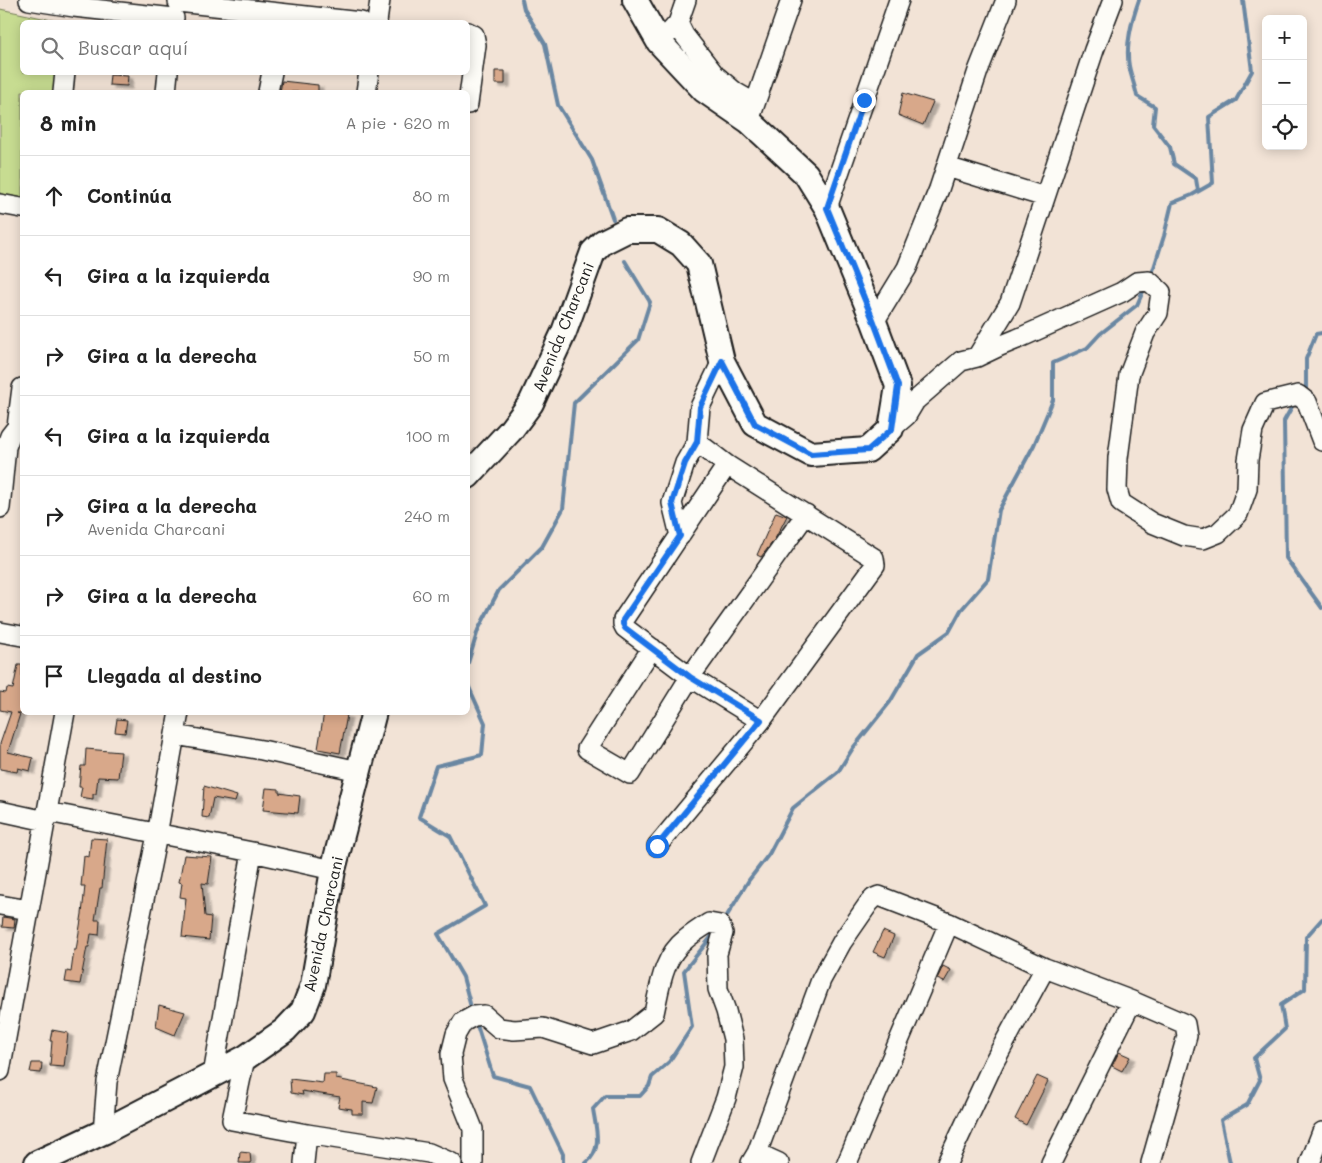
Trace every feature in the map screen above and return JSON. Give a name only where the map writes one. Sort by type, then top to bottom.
[{"type":"main road","points":[[635,0],[659,42],[709,82],[751,112],[806,174],[827,208],[898,386],[892,429]]},
{"type":"main road","name":"Avenida Charcani","points":[[472,467],[510,431],[531,403],[564,332],[593,252],[603,242],[627,230],[658,230],[681,244],[699,264],[722,361],[755,424],[811,454],[868,450],[892,429]]},
{"type":"main road","name":"Avenida Charcani","points":[[37,1163],[103,1132],[245,1058],[285,1030],[303,1011],[313,985],[333,870],[373,715]]},
{"type":"street","points":[[29,0],[74,10],[281,12],[345,20]]},
{"type":"street","points":[[377,20],[380,0]]},
{"type":"street","points":[[659,42],[678,23],[686,0]]},
{"type":"street","points":[[751,112],[791,0]]},
{"type":"street","points":[[827,208],[899,0]]},
{"type":"street","points":[[874,322],[907,268],[946,167],[978,71],[1006,0]]},
{"type":"street","points":[[977,357],[1010,303],[1094,50],[1113,0]]},
{"type":"street","points":[[678,23],[709,82]]},
{"type":"street","points":[[470,33],[474,35],[476,45],[470,90]]},
{"type":"street","points":[[62,90],[65,75]]},
{"type":"street","points":[[166,90],[168,75]]},
{"type":"street","points":[[268,90],[271,75]]},
{"type":"street","points":[[366,90],[369,75]]},
{"type":"street","points":[[946,167],[1045,197]]},
{"type":"street","points":[[0,204],[20,208]]},
{"type":"street","points":[[892,429],[906,416],[916,401],[961,361],[977,357],[1122,292],[1137,282],[1149,281],[1161,292],[1158,313],[1145,333],[1129,375],[1118,458],[1117,489],[1121,503],[1152,523],[1184,536],[1202,539],[1218,533],[1238,514],[1247,489],[1248,460],[1253,430],[1265,403],[1298,395],[1307,402],[1322,441]]},
{"type":"street","points":[[680,536],[672,503],[685,463],[697,442],[700,407],[722,361]]},
{"type":"street","points":[[0,508],[6,447],[20,396]]},
{"type":"street","points":[[657,846],[761,720],[875,566],[874,558],[727,465],[697,442]]},
{"type":"street","points":[[727,465],[623,620],[623,624],[625,628],[690,677],[761,720]]},
{"type":"street","points":[[652,648],[587,749],[630,774],[690,677],[806,514]]},
{"type":"street","points":[[0,632],[20,636]]},
{"type":"street","points":[[0,1070],[64,715]]},
{"type":"street","points":[[103,1132],[107,1082],[158,835],[179,715]]},
{"type":"street","points":[[176,735],[262,750],[359,771]]},
{"type":"street","points":[[0,811],[47,816],[158,835],[252,852],[333,870]]},
{"type":"street","points":[[213,1075],[252,852]]},
{"type":"street","points":[[779,1163],[754,1158],[821,980],[842,942],[869,903],[874,898],[880,896],[949,923],[1045,968],[1132,1001],[1185,1024],[1187,1036],[1151,1163]]},
{"type":"street","points":[[0,905],[29,910]]},
{"type":"street","points":[[473,1163],[473,1129],[453,1079],[450,1054],[456,1034],[463,1022],[474,1016],[484,1015],[499,1028],[514,1030],[543,1028],[593,1044],[631,1031],[654,1013],[662,973],[672,953],[685,939],[709,923],[720,925],[723,933],[717,954],[718,989],[733,1039],[734,1068],[726,1098],[701,1163]]},
{"type":"street","points":[[847,1163],[949,923]]},
{"type":"street","points":[[947,1163],[994,1062],[1045,968]]},
{"type":"street","points":[[1051,1163],[1132,1001]]},
{"type":"street","points":[[245,1058],[232,1120],[429,1153],[452,1163]]},
{"type":"street","points":[[1310,1163],[1322,1132]]},
{"type":"street","points":[[304,1163],[307,1134]]},
{"type":"green space","points":[[0,9],[52,20],[20,20],[20,75],[57,75],[54,90],[20,90],[20,199],[0,195]]},
{"type":"building","points":[[495,71],[505,71],[505,84],[495,84]]},
{"type":"building","points":[[110,75],[128,76],[127,86],[109,85]]},
{"type":"building","points":[[282,81],[318,85],[318,90],[280,90]]},
{"type":"building","points":[[903,93],[933,102],[923,125],[898,115]]},
{"type":"building","points":[[776,512],[787,516],[775,539],[761,557],[757,555]]},
{"type":"building","points":[[18,665],[20,665],[20,713],[17,713],[20,714],[8,752],[33,758],[30,771],[18,768],[17,772],[0,769],[0,744],[11,712],[0,710],[0,692],[6,693],[7,688],[13,689]]},
{"type":"building","points":[[324,715],[347,715],[340,753],[318,749]]},
{"type":"building","points":[[117,719],[127,720],[125,733],[115,732]]},
{"type":"building","points":[[86,749],[121,752],[118,778],[98,777],[96,794],[93,794],[93,799],[80,797],[82,787],[79,787],[81,766],[85,766]]},
{"type":"building","points":[[204,786],[237,796],[235,802],[213,798],[209,818],[202,817]]},
{"type":"building","points":[[266,788],[279,789],[279,793],[300,796],[298,813],[263,810]]},
{"type":"building","points":[[91,838],[107,839],[102,888],[100,888],[95,920],[100,920],[99,935],[91,934],[80,984],[65,982],[67,971],[71,972],[74,950],[76,950],[85,886],[81,886],[84,856],[89,857]]},
{"type":"building","points":[[184,855],[212,857],[208,884],[202,883],[205,916],[211,917],[209,940],[182,937],[186,898],[180,897],[182,883],[179,882]]},
{"type":"building","points":[[3,917],[15,919],[14,928],[2,927]]},
{"type":"building","points":[[883,931],[894,936],[885,957],[873,952]]},
{"type":"building","points":[[943,966],[951,970],[944,982],[937,979]]},
{"type":"building","points":[[159,1005],[185,1012],[175,1035],[156,1027]]},
{"type":"building","points":[[52,1030],[68,1033],[64,1067],[50,1066]]},
{"type":"building","points":[[1119,1052],[1130,1057],[1122,1071],[1112,1066]]},
{"type":"building","points":[[32,1063],[42,1063],[41,1073],[30,1072]]},
{"type":"building","points":[[324,1074],[336,1074],[336,1079],[377,1087],[373,1103],[363,1102],[363,1114],[352,1114],[352,1109],[338,1107],[340,1097],[302,1091],[303,1095],[291,1093],[290,1079],[323,1083]]},
{"type":"building","points":[[1037,1076],[1048,1081],[1026,1125],[1015,1119]]},
{"type":"building","points":[[240,1152],[250,1153],[251,1163],[239,1163]]},
{"type":"waterway","points":[[522,0],[524,9],[545,44],[558,105],[592,160],[613,219]]},
{"type":"waterway","points":[[1139,0],[1132,24],[1128,49],[1129,66],[1137,96],[1155,107],[1153,125],[1170,147],[1174,164],[1196,179],[1198,191]]},
{"type":"waterway","points":[[1151,277],[1172,203],[1192,195],[1213,183],[1209,117],[1236,100],[1252,71],[1243,0]]},
{"type":"waterway","points":[[470,656],[478,630],[499,590],[542,547],[563,509],[574,403],[638,340],[650,302],[625,261]]},
{"type":"waterway","points":[[723,922],[749,880],[769,854],[793,808],[838,772],[853,748],[890,702],[918,654],[949,632],[961,610],[988,579],[999,510],[1034,445],[1053,400],[1053,363],[1087,348],[1100,334],[1137,305],[1145,287]]},
{"type":"waterway","points":[[1302,392],[1306,389],[1306,359],[1316,334],[1322,333]]},
{"type":"waterway","points":[[1294,403],[1284,421],[1286,558],[1322,608]]},
{"type":"waterway","points":[[470,689],[485,723],[482,755],[436,766],[419,817],[450,836],[485,906],[438,934],[463,977],[472,1011]]},
{"type":"waterway","points":[[1230,1163],[1221,1120],[1247,1105],[1260,1080],[1254,1058],[1285,1029],[1281,1005],[1305,989],[1306,937],[1322,919]]},
{"type":"waterway","points":[[586,1163],[595,1151],[597,1138],[593,1109],[605,1096],[640,1096],[649,1086],[652,1077],[669,1062],[692,1027],[684,971],[716,931]]},
{"type":"waterway","points":[[476,1022],[493,1076],[530,1086],[563,1154],[563,1163]]},
{"type":"route","points":[[657,846],[761,720],[690,677],[625,628],[623,624],[623,620],[680,536],[672,503],[685,463],[697,442],[700,407],[722,361],[755,424],[811,454],[868,450],[892,429],[898,386],[827,208],[864,100]]}]
